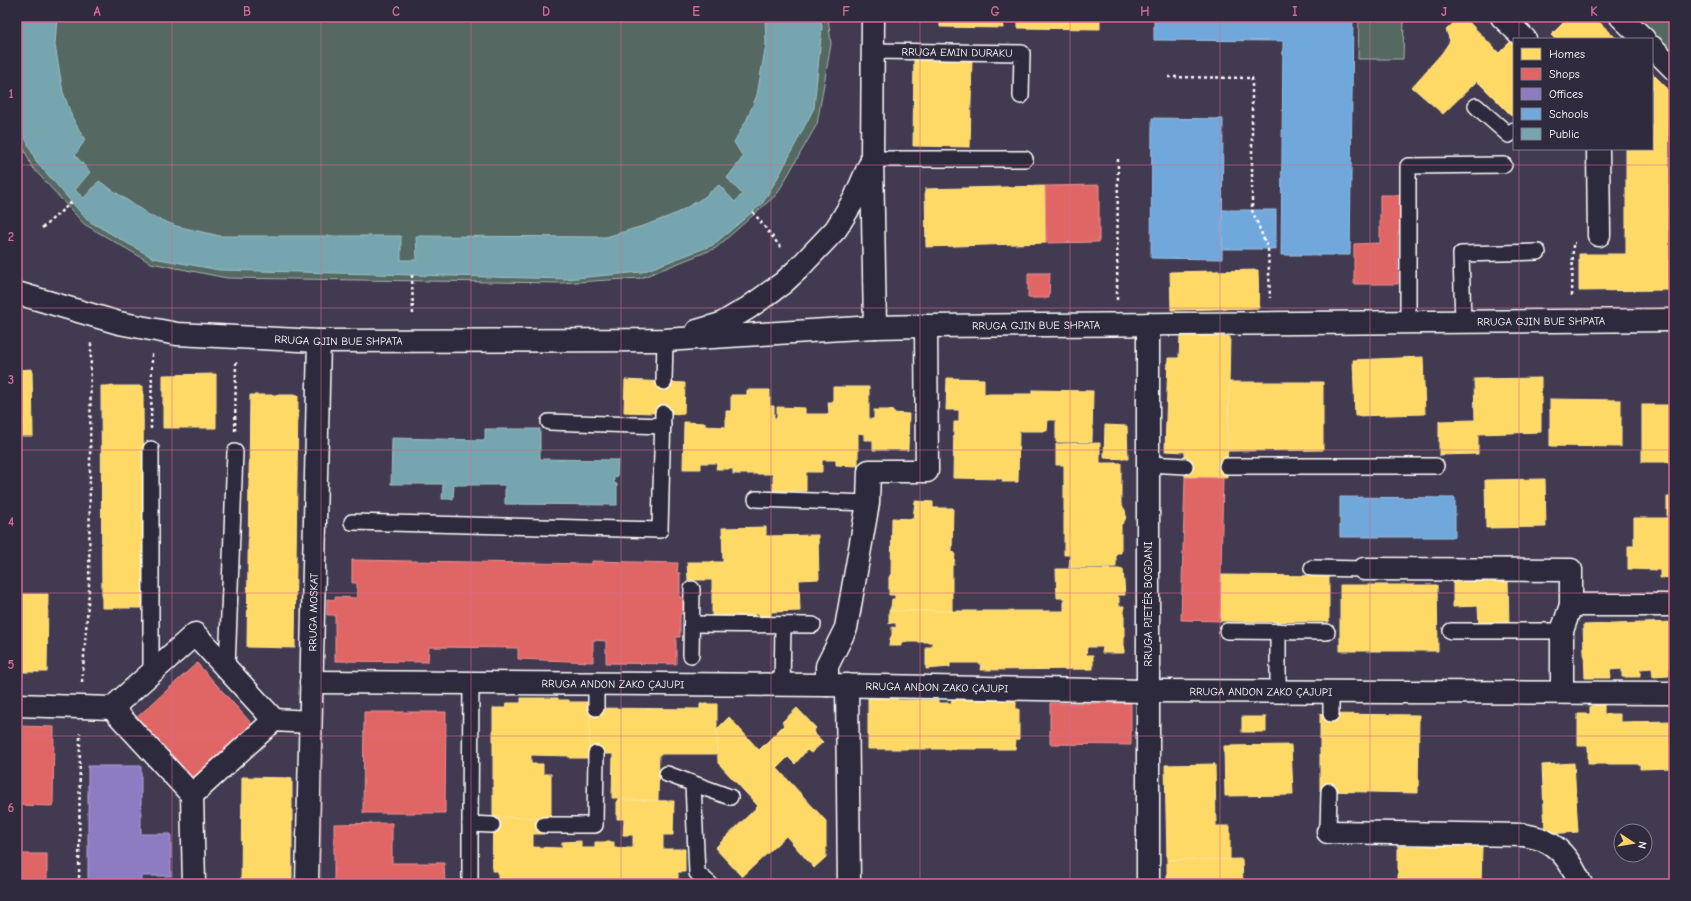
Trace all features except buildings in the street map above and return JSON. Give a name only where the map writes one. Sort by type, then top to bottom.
[{"type":"street","points":[[873,17],[872,159],[875,327]]},
{"type":"street","points":[[1621,17],[1643,38]]},
{"type":"street","points":[[1653,48],[1674,69]]},
{"type":"street","points":[[1598,150],[1599,235]]},
{"type":"street","points":[[665,340],[721,324],[748,308],[777,287],[798,269],[836,229],[855,198],[872,159]]},
{"type":"street","name":"RRUGA GJIN BUE SHPATA","points":[[17,293],[120,323],[177,334],[319,341],[665,340],[875,327],[926,326],[1674,320]]},
{"type":"street","name":"RRUGA PJETËR BOGDANI","points":[[1148,324],[1148,884]]},
{"type":"street","points":[[849,884],[837,685],[827,666],[846,628],[868,503],[869,471],[927,471],[926,326]]},
{"type":"street","name":"RRUGA MOSKAT","points":[[307,884],[319,341]]},
{"type":"street","points":[[1364,568],[1571,570],[1571,605],[1562,631],[1562,692]]},
{"type":"street","points":[[1571,605],[1674,605]]},
{"type":"street","points":[[17,706],[112,708],[195,634],[274,720],[310,722]]},
{"type":"street","name":"RRUGA ANDON ZAKO ÇAJUPI","points":[[311,682],[782,686],[837,685],[1148,691],[1674,693]]},
{"type":"street","points":[[112,708],[192,795],[194,884]]},
{"type":"street","points":[[192,795],[274,720]]},
{"type":"street","points":[[1328,832],[1524,835],[1544,840],[1558,849],[1568,861],[1581,884]]},
{"type":"lane","name":"RRUGA EMIN DURAKU","points":[[873,50],[1022,53],[1021,96]]},
{"type":"lane","points":[[1476,106],[1509,135],[1513,131]]},
{"type":"lane","points":[[872,159],[1025,159]]},
{"type":"lane","points":[[1408,322],[1408,166],[1504,165]]},
{"type":"lane","points":[[1463,322],[1461,254],[1538,252]]},
{"type":"lane","points":[[664,382],[665,340]]},
{"type":"lane","points":[[352,522],[660,530],[663,420],[549,422]]},
{"type":"lane","points":[[151,449],[151,673]]},
{"type":"lane","points":[[227,668],[235,452]]},
{"type":"lane","points":[[1148,464],[1185,466]]},
{"type":"lane","points":[[1227,466],[1436,466]]},
{"type":"lane","points":[[756,499],[868,503]]},
{"type":"lane","points":[[1312,568],[1364,568]]},
{"type":"lane","points":[[691,655],[692,589]]},
{"type":"lane","points":[[692,624],[812,626]]},
{"type":"lane","points":[[782,686],[783,625]]},
{"type":"lane","points":[[1227,631],[1327,632]]},
{"type":"lane","points":[[1278,631],[1278,692]]},
{"type":"lane","points":[[1452,631],[1562,631]]},
{"type":"lane","points":[[470,884],[472,683]]},
{"type":"lane","points":[[596,684],[596,708]]},
{"type":"lane","points":[[1330,714],[1331,692]]},
{"type":"lane","points":[[544,825],[595,825],[596,754]]},
{"type":"lane","points":[[668,774],[730,797]]},
{"type":"lane","points":[[693,784],[697,873],[710,884]]},
{"type":"lane","points":[[1328,832],[1329,791]]},
{"type":"lane","points":[[470,824],[492,825]]},
{"type":"path","points":[[1663,17],[1674,22]]},
{"type":"path","points":[[1168,76],[1252,78],[1252,210],[1268,249],[1270,284]]},
{"type":"path","points":[[1117,324],[1118,159]]},
{"type":"path","points":[[42,228],[72,202]]},
{"type":"path","points":[[753,212],[798,269]]},
{"type":"path","points":[[1572,321],[1573,243]]},
{"type":"path","points":[[412,275],[413,316]]},
{"type":"path","points":[[151,449],[152,329]]},
{"type":"path","points":[[235,452],[237,338]]},
{"type":"path","points":[[79,884],[80,707],[89,591],[90,367]]},
{"type":"green space","points":[[17,17],[828,17],[831,44],[817,124],[777,194],[716,248],[641,278],[560,283],[227,278],[151,263],[84,224],[32,167],[17,133]]},
{"type":"green space","points":[[1359,17],[1404,17],[1403,59],[1358,59]]},
{"type":"green space","points":[[1633,17],[1674,17],[1674,55]]}]
